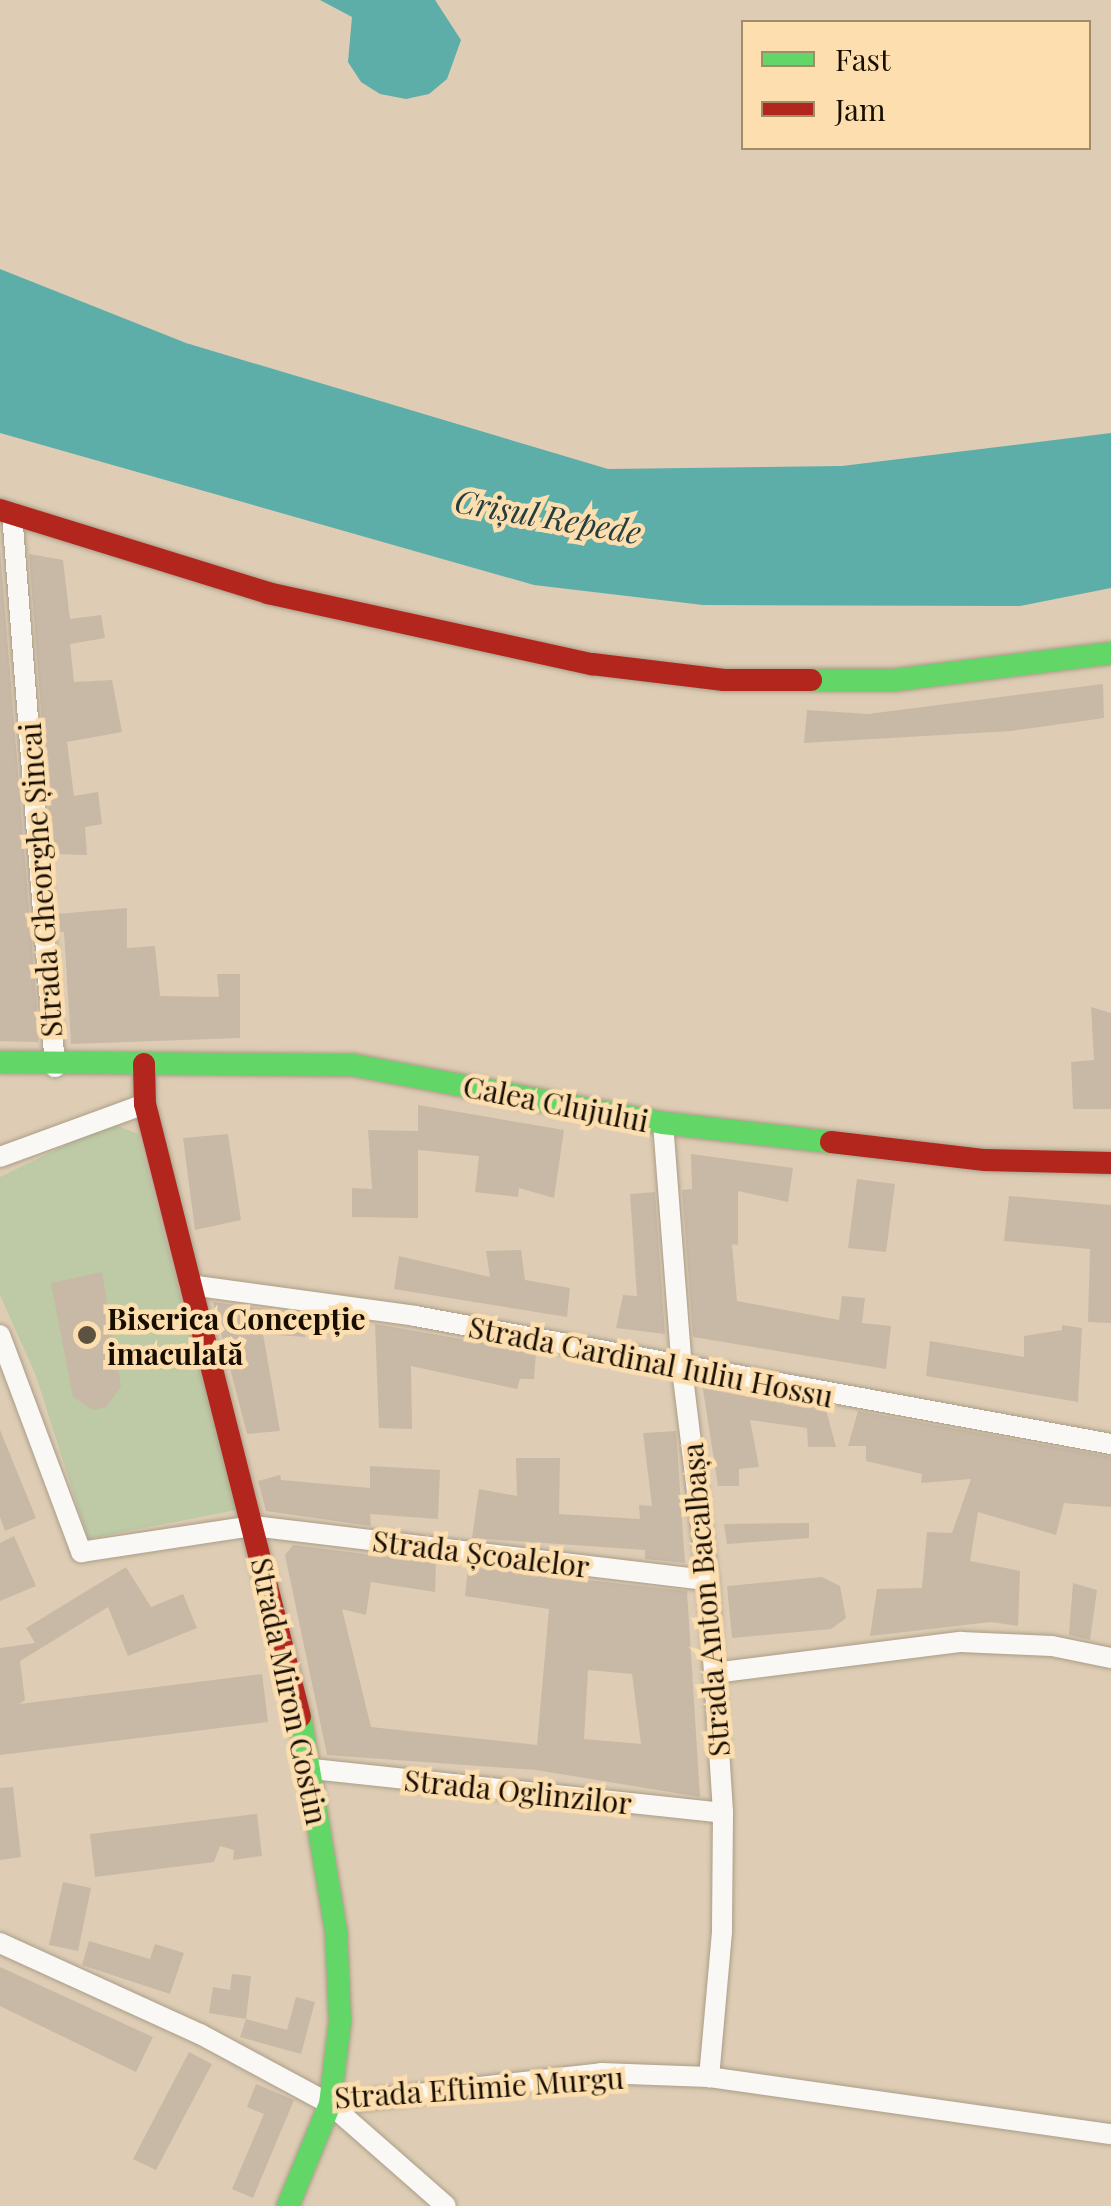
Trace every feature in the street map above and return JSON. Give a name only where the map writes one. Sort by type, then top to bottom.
[{"type":"main road","points":[[6,512],[268,592],[592,664],[724,680],[895,680],[1111,653]]},
{"type":"main road","name":"Calea Clujului","points":[[0,1062],[54,1067],[353,1065],[663,1123],[985,1160],[1111,1163]]},
{"type":"main road","name":"Strada Miron Costin","points":[[144,1064],[145,1104],[313,1769],[338,1985],[330,2104],[288,2206]]},
{"type":"street","name":"Strada Gheorghe Șincai","points":[[6,512],[54,1067]]},
{"type":"street","points":[[0,1157],[145,1104]]},
{"type":"street","name":"Strada Anton Bacalbașa","points":[[663,1123],[682,1369],[708,1580],[723,1813],[722,1932],[709,2077]]},
{"type":"street","name":"Strada Cardinal Iuliu Hossu","points":[[190,1285],[415,1316],[682,1369],[1111,1444]]},
{"type":"street","name":"Strada Școalelor","points":[[0,1336],[81,1552],[253,1526],[708,1580]]},
{"type":"street","points":[[714,1673],[961,1642],[1052,1646],[1111,1658]]},
{"type":"street","name":"Strada Oglinzilor","points":[[313,1769],[723,1813]]},
{"type":"street","name":"Strada Eftimie Murgu","points":[[0,1943],[200,2034],[330,2104],[602,2074],[709,2077],[1111,2134]]},
{"type":"street","points":[[330,2104],[446,2206]]},
{"type":"green space","points":[[111,1123],[138,1134],[236,1510],[88,1539],[36,1376],[0,1295],[0,1177]]},
{"type":"water","points":[[320,0],[435,0],[461,40],[447,79],[429,94],[406,99],[380,94],[361,82],[348,62],[352,17]]},
{"type":"water","name":"Crișul Repede","points":[[0,269],[186,343],[608,469],[842,466],[1111,433],[1111,588],[1020,606],[703,605],[534,585],[0,433]]},
{"type":"building","points":[[0,548],[39,1034],[38,1042],[0,1041]]},
{"type":"building","points":[[29,554],[63,560],[70,619],[101,615],[105,638],[70,644],[74,682],[112,680],[122,732],[67,742],[74,796],[98,792],[102,824],[85,827],[87,855],[52,854]]},
{"type":"building","points":[[1103,684],[1104,718],[1011,731],[804,743],[807,710],[868,714]]},
{"type":"building","points":[[127,908],[127,948],[155,946],[160,996],[219,997],[217,974],[240,974],[240,1038],[71,1044],[64,932],[58,932],[57,914]]},
{"type":"building","points":[[1091,1007],[1111,1013],[1111,1109],[1073,1109],[1071,1062],[1094,1060]]},
{"type":"building","points":[[418,1105],[564,1130],[554,1198],[519,1188],[518,1197],[475,1192],[479,1156],[418,1150],[418,1218],[352,1217],[352,1188],[372,1189],[368,1130],[418,1131]]},
{"type":"building","points":[[228,1134],[241,1220],[195,1230],[183,1138]]},
{"type":"building","points":[[691,1154],[793,1168],[788,1202],[738,1191],[738,1245],[732,1244],[737,1301],[839,1320],[842,1296],[865,1298],[862,1323],[891,1326],[886,1369],[693,1337],[682,1190],[692,1189]]},
{"type":"building","points":[[857,1179],[895,1184],[886,1252],[848,1248]]},
{"type":"building","points":[[655,1192],[665,1334],[616,1328],[623,1295],[637,1296],[630,1194]]},
{"type":"building","points":[[1009,1196],[1111,1205],[1111,1323],[1088,1322],[1090,1249],[1004,1241]]},
{"type":"building","points":[[521,1250],[525,1280],[570,1288],[567,1317],[394,1289],[399,1256],[490,1277],[486,1251]]},
{"type":"building","name":"Biserica Concepție imaculată","points":[[102,1272],[121,1387],[106,1407],[93,1410],[73,1397],[51,1283]]},
{"type":"building","points":[[213,1302],[309,1315],[305,1337],[263,1334],[280,1431],[247,1434]]},
{"type":"building","points":[[375,1324],[536,1352],[534,1379],[520,1379],[517,1389],[411,1366],[412,1429],[379,1428]]},
{"type":"building","points":[[1062,1325],[1082,1328],[1078,1402],[926,1376],[930,1341],[1024,1357],[1024,1336],[1062,1330]]},
{"type":"building","points":[[702,1383],[825,1406],[836,1447],[808,1447],[807,1428],[750,1420],[759,1467],[739,1469],[739,1486],[718,1486]]},
{"type":"building","points":[[858,1411],[1111,1457],[1111,1507],[1064,1503],[1056,1535],[978,1512],[970,1561],[1020,1571],[1018,1626],[991,1622],[870,1636],[877,1589],[922,1588],[927,1532],[952,1533],[971,1479],[921,1483],[922,1474],[866,1461],[866,1446],[848,1446]]},
{"type":"building","points":[[0,1430],[36,1518],[5,1531],[0,1517]]},
{"type":"building","points":[[676,1431],[685,1563],[645,1559],[645,1550],[472,1538],[479,1489],[517,1496],[516,1458],[560,1458],[559,1514],[640,1519],[639,1505],[652,1506],[643,1433]]},
{"type":"building","points":[[370,1466],[440,1470],[438,1519],[370,1514],[371,1526],[266,1511],[258,1481],[280,1475],[281,1480],[370,1488]]},
{"type":"building","points":[[809,1523],[809,1538],[727,1544],[724,1524]]},
{"type":"building","points":[[14,1536],[36,1586],[0,1601],[0,1543]]},
{"type":"building","points":[[293,1545],[436,1563],[435,1592],[371,1582],[366,1615],[342,1609],[371,1727],[537,1745],[549,1609],[465,1596],[468,1567],[687,1591],[700,1797],[536,1770],[327,1755],[285,1555]],"holes":[[[588,1670],[632,1674],[641,1744],[584,1739]]]},
{"type":"building","points":[[126,1567],[151,1607],[183,1594],[197,1628],[128,1656],[108,1607],[20,1661],[25,1700],[19,1704],[262,1674],[268,1722],[0,1755],[0,1648],[35,1643],[26,1628]]},
{"type":"building","points":[[822,1577],[840,1586],[846,1618],[831,1629],[732,1638],[727,1586]]},
{"type":"building","points":[[1073,1583],[1097,1590],[1090,1640],[1069,1635]]},
{"type":"building","points":[[13,1787],[21,1857],[0,1860],[0,1788]]},
{"type":"building","points":[[257,1814],[262,1856],[233,1860],[234,1850],[220,1846],[214,1862],[95,1877],[90,1834]]},
{"type":"building","points":[[63,1882],[91,1888],[78,1951],[49,1945]]},
{"type":"building","points":[[89,1941],[150,1959],[155,1944],[184,1953],[170,1994],[82,1965]]},
{"type":"building","points":[[0,1967],[153,2037],[136,2072],[0,2006]]},
{"type":"building","points":[[232,1974],[251,1976],[246,2019],[209,2013],[213,1987],[230,1990]]},
{"type":"building","points":[[296,1997],[315,2002],[301,2054],[240,2037],[246,2019],[287,2030]]},
{"type":"building","points":[[189,2052],[212,2064],[156,2170],[133,2159]]},
{"type":"building","points":[[256,2084],[294,2100],[253,2198],[232,2189],[264,2114],[247,2107]]},
{"type":"traffic: fast","points":[[811,680],[895,680],[1111,653]]},
{"type":"traffic: fast","points":[[0,1062],[353,1065],[663,1123],[831,1142]]},
{"type":"traffic: fast","points":[[288,2206],[330,2104],[340,2021],[336,1931],[300,1717]]},
{"type":"traffic: jam","points":[[0,510],[268,593],[592,664],[724,680],[811,680]]},
{"type":"traffic: jam","points":[[144,1064],[145,1104],[300,1717]]},
{"type":"traffic: jam","points":[[831,1142],[985,1160],[1111,1163]]},
{"type":"place","name":"Biserica Concepție imaculată","points":[[87,1335]]}]
